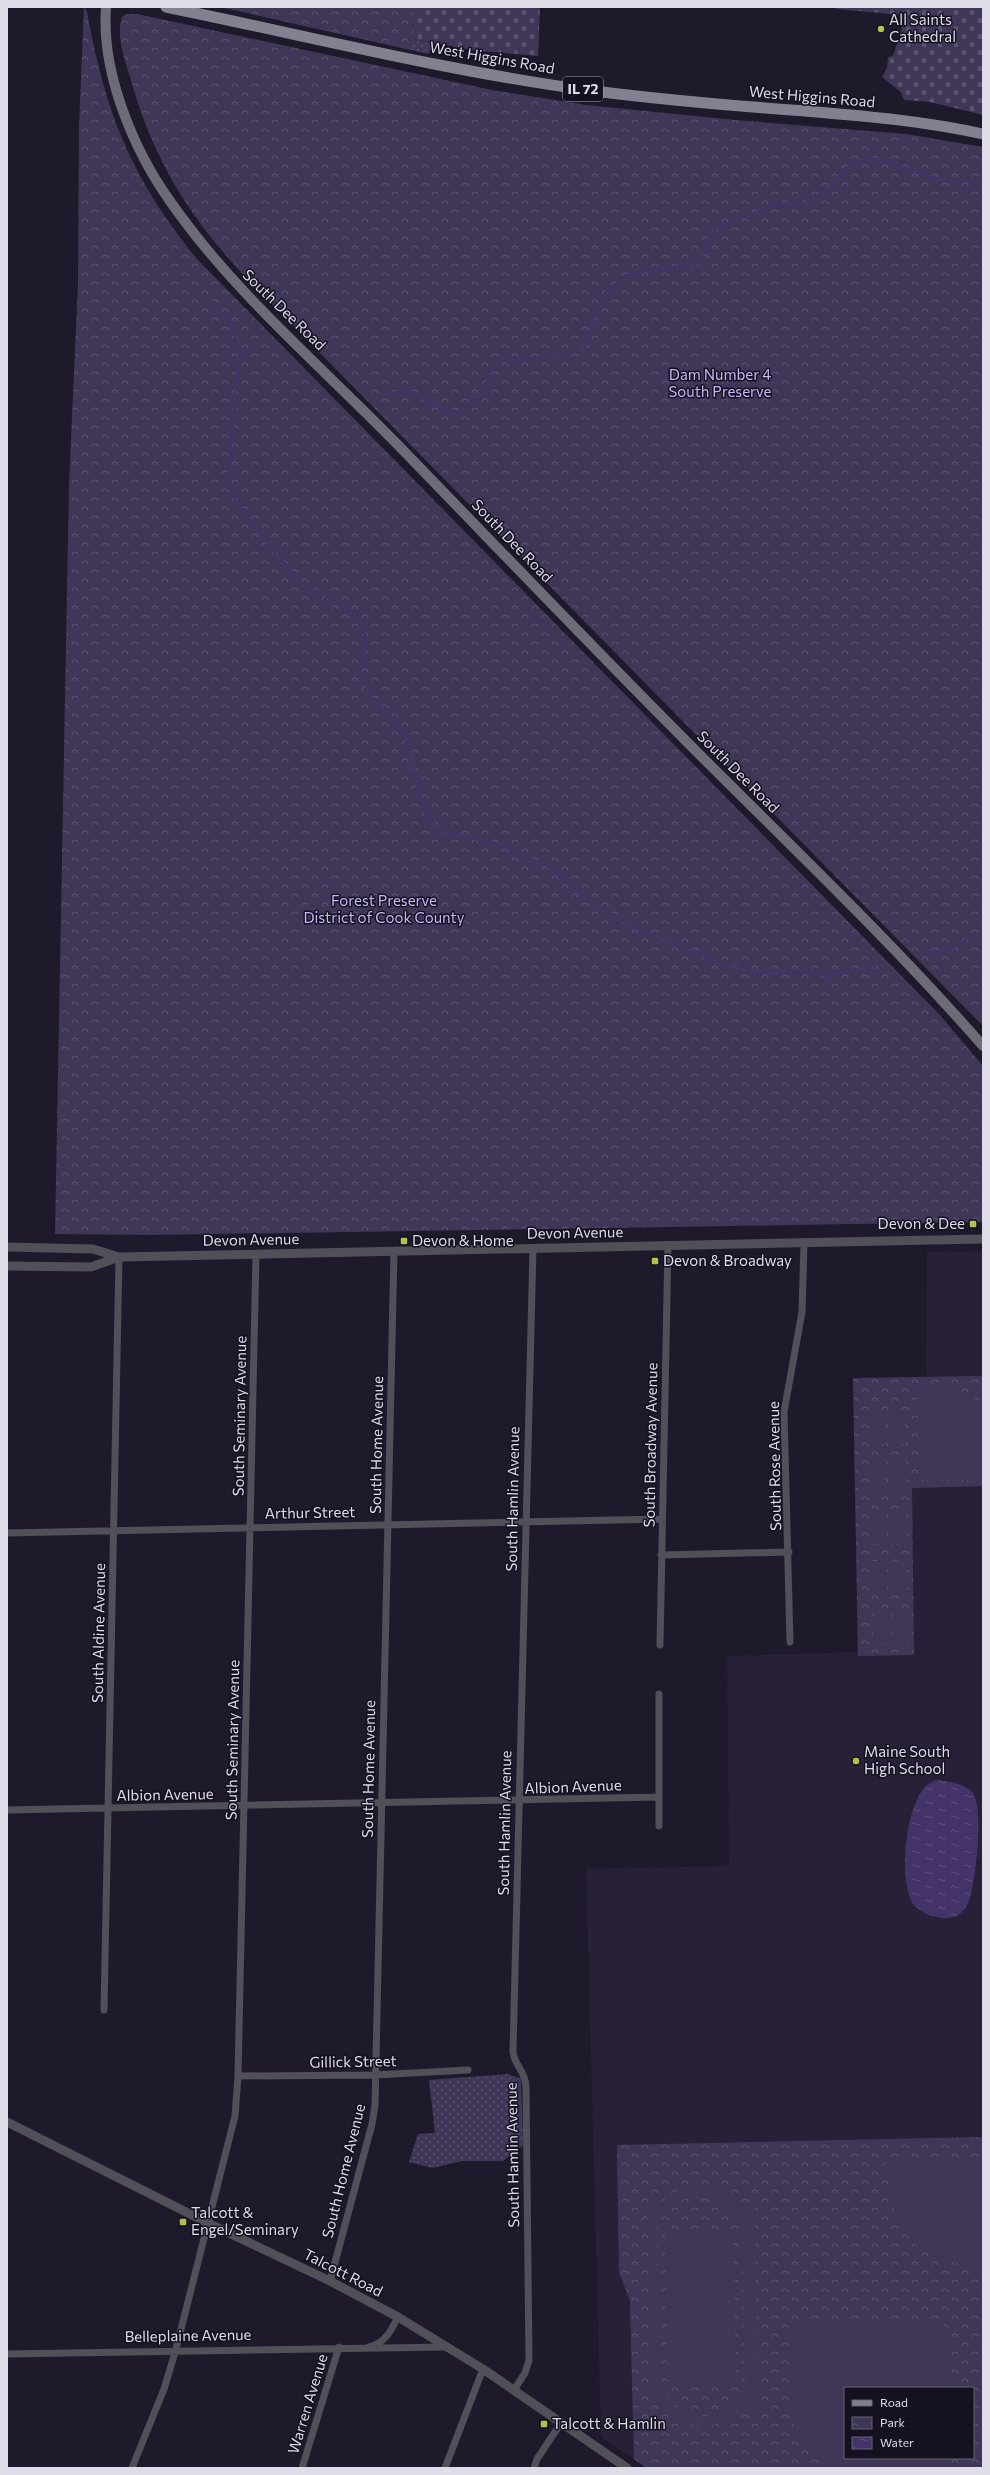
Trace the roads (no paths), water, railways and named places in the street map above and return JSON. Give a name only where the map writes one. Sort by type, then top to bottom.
[{"type":"main road","name":"South Dee Road","points":[[106,7],[104,27],[112,68],[121,105],[134,138],[151,172],[170,203],[230,278],[339,384],[643,698],[906,963],[983,1046]]},
{"type":"main road","name":"West Higgins Road","points":[[166,7],[440,64],[593,91],[687,101],[876,117],[925,123],[983,134]]},
{"type":"street","name":"Devon Avenue","points":[[7,1247],[93,1249],[119,1257],[983,1239]]},
{"type":"street","name":"South Rose Avenue","points":[[790,1642],[789,1552],[784,1412],[802,1312],[804,1242]]},
{"type":"street","name":"South Broadway Avenue","points":[[660,1645],[668,1246]]},
{"type":"street","name":"South Hamlin Avenue","points":[[514,2390],[525,2373],[529,2360],[526,2082],[524,2071],[518,2067],[513,2052],[532,1248]]},
{"type":"street","name":"South Home Avenue","points":[[330,2281],[374,2115],[394,1251]]},
{"type":"street","name":"South Seminary Avenue","points":[[132,2468],[164,2390],[176,2349],[235,2116],[238,2076],[256,1254]]},
{"type":"street","name":"Devon Avenue","points":[[7,1266],[91,1267],[119,1257]]},
{"type":"street","name":"South Aldine Avenue","points":[[104,2010],[119,1257]]},
{"type":"street","name":"Arthur Street","points":[[7,1533],[662,1519]]},
{"type":"street","points":[[661,1554],[789,1552]]},
{"type":"street","points":[[659,1694],[660,1826]]},
{"type":"street","name":"Albion Avenue","points":[[7,1810],[519,1801],[659,1797]]},
{"type":"street","name":"Gillick Street","points":[[238,2076],[375,2075],[468,2070]]},
{"type":"street","name":"Talcott Road","points":[[7,2122],[208,2223],[330,2281],[398,2317],[514,2390],[628,2468]]},
{"type":"street","points":[[369,2347],[376,2345],[388,2335],[398,2317]]},
{"type":"street","name":"Belleplaine Avenue","points":[[7,2354],[176,2349],[339,2347],[369,2347],[386,2349],[447,2347]]},
{"type":"street","name":"Warren Avenue","points":[[302,2468],[339,2347]]},
{"type":"street","points":[[445,2468],[483,2370]]},
{"type":"street","points":[[534,2468],[537,2459],[561,2423]]},
{"type":"water","points":[[936,1780],[956,1783],[970,1790],[976,1801],[978,1814],[978,1846],[972,1892],[964,1910],[956,1916],[950,1918],[941,1918],[930,1915],[917,1908],[914,1905],[909,1893],[906,1877],[905,1857],[911,1817],[917,1800],[925,1787]]},
{"type":"waterway","points":[[470,405],[482,394],[492,370],[503,358],[524,361],[549,355],[572,354],[585,346],[594,315],[607,291],[630,274],[697,264],[706,250],[709,230],[765,210],[770,204],[806,203],[822,193],[855,161],[873,158],[950,183],[983,179]]},
{"type":"waterway","points":[[212,303],[231,324],[240,350],[228,472],[235,499],[270,547],[302,584],[333,600],[358,617],[367,642],[363,652],[361,672],[370,695],[391,717],[409,744],[418,791],[428,817],[441,831],[500,845],[547,866],[585,899],[634,927],[727,966],[765,974],[808,970],[827,976],[876,965]]},
{"type":"waterway","points":[[384,395],[408,389],[438,407],[456,412],[459,411]]},
{"type":"waterway","points":[[927,953],[952,949],[973,935],[983,938]]},
{"type":"place","name":"All Saints Cathedral","points":[[881,29]]},
{"type":"place","name":"Devon & Dee","points":[[973,1224]]},
{"type":"place","name":"Devon & Home","points":[[404,1241]]},
{"type":"place","name":"Devon & Broadway","points":[[655,1261]]},
{"type":"place","name":"Maine South High School","points":[[856,1761]]},
{"type":"place","name":"Talcott & Engel/Seminary","points":[[183,2222]]},
{"type":"place","name":"Talcott & Hamlin","points":[[544,2424]]},
{"type":"park label","name":"Dam Number 4 South Preserve","points":[[720,384]]},
{"type":"park label","name":"Forest Preserve District of Cook County","points":[[384,910]]}]
